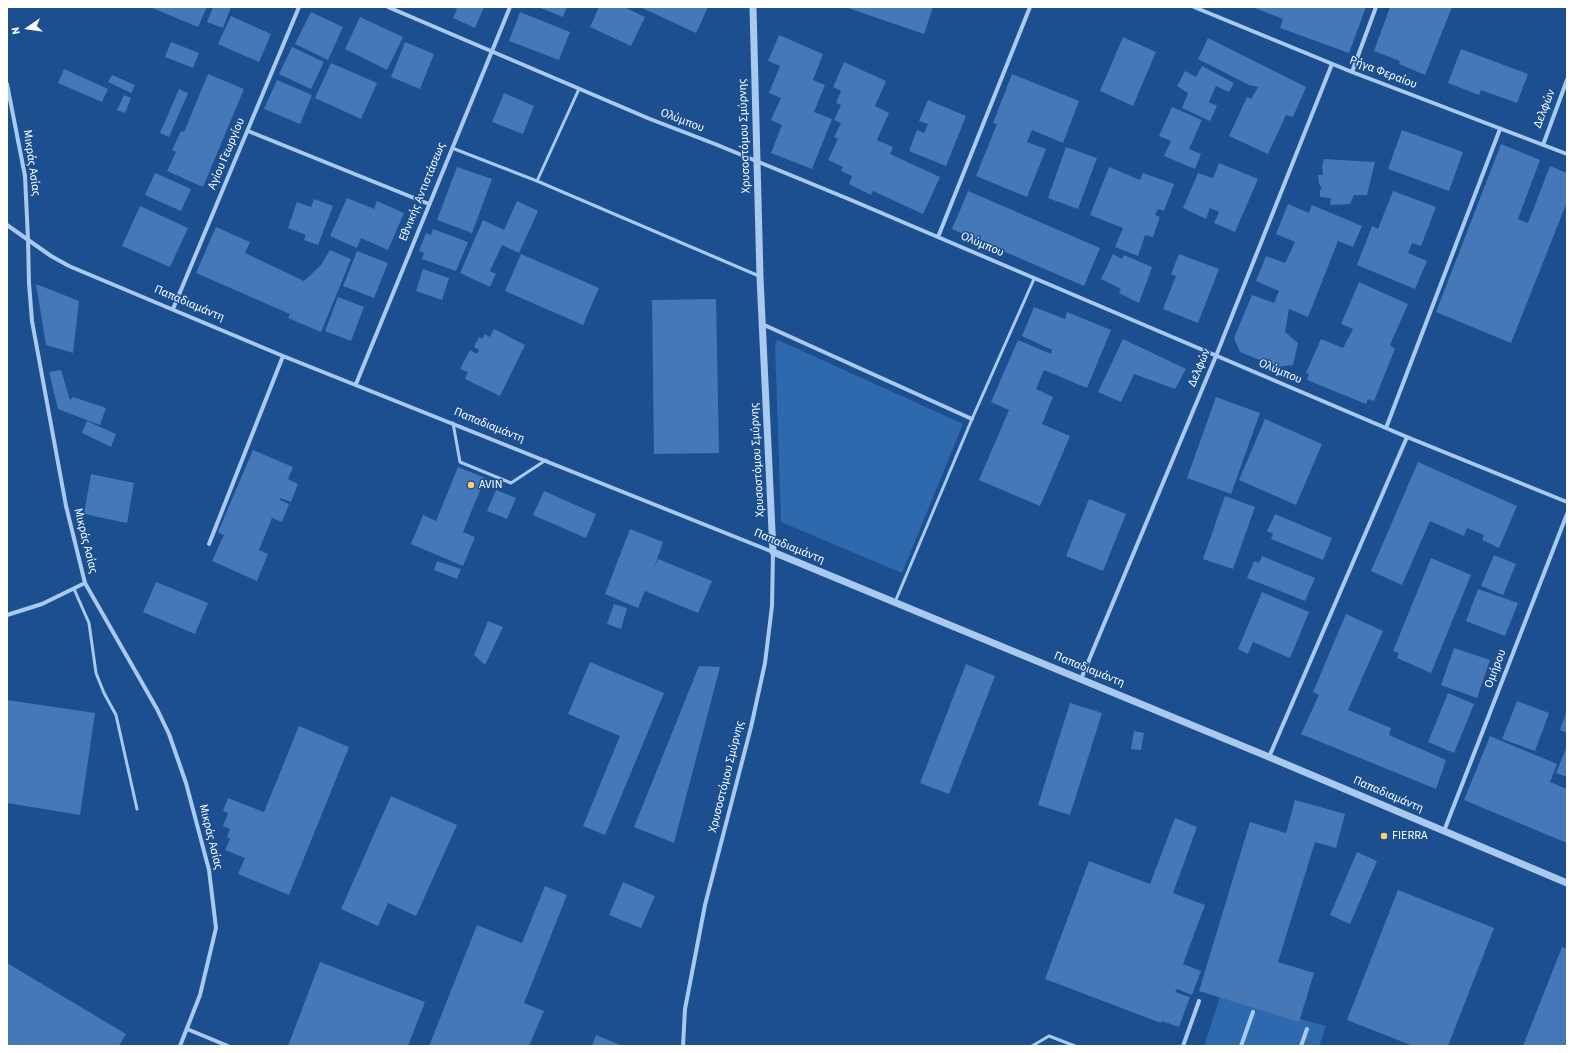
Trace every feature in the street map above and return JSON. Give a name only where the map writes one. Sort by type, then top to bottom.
[{"type":"street","name":"Αγίου Γεωργίου","points":[[173,309],[299,7]]},
{"type":"street","name":"Ολύμπου","points":[[388,7],[650,120],[756,161],[1407,437],[1567,502]]},
{"type":"street","name":"Εθνικής Αντιστάσεως","points":[[356,384],[510,7]]},
{"type":"street","name":"Χρυσοστόμου Σμύρνης","points":[[683,1046],[686,1009],[705,905],[751,727],[765,664],[772,606],[773,552],[760,277],[752,7]]},
{"type":"street","points":[[938,237],[1030,7]]},
{"type":"street","name":"Ρήγα Φεραίου","points":[[1194,7],[1352,72],[1567,154]]},
{"type":"street","points":[[1352,72],[1376,7]]},
{"type":"street","name":"Δελφών","points":[[1081,679],[1216,356],[1332,64]]},
{"type":"street","name":"Δελφών","points":[[1543,145],[1567,80]]},
{"type":"street","name":"Μικράς Ασίας","points":[[7,84],[25,176],[28,239],[28,283],[32,321],[66,506],[85,583],[157,709],[169,734],[186,783],[209,870],[216,928],[200,995],[180,1046]]},
{"type":"street","points":[[1386,428],[1500,129]]},
{"type":"street","points":[[248,131],[429,204]]},
{"type":"street","name":"Παπαδιαμάντη","points":[[7,225],[51,256],[69,266],[283,356],[773,552],[1269,757],[1567,883]]},
{"type":"street","points":[[762,324],[972,419]]},
{"type":"street","points":[[210,544],[283,356]]},
{"type":"street","points":[[1269,757],[1407,437]]},
{"type":"street","name":"Ομήρου","points":[[1444,831],[1567,514]]},
{"type":"street","points":[[7,615],[42,604],[85,583]]},
{"type":"street","points":[[1184,1046],[1199,1001]]},
{"type":"street","points":[[1241,1046],[1253,1012]]},
{"type":"street","points":[[1301,1046],[1307,1029]]},
{"type":"street","points":[[187,1030],[228,1046]]},
{"type":"lane","points":[[537,182],[579,89]]},
{"type":"lane","points":[[452,148],[537,182],[760,277]]},
{"type":"lane","points":[[895,603],[972,419],[1034,279]]},
{"type":"lane","points":[[453,423],[460,462],[511,483],[546,460]]},
{"type":"lane","points":[[74,589],[89,623],[96,673],[104,693],[116,715],[137,809]]},
{"type":"lane","points":[[1032,1046],[1049,1036],[1076,1046]]},
{"type":"shaded area","points":[[778,340],[963,424],[902,573],[781,522],[775,343]]},
{"type":"shaded area","points":[[1220,997],[1326,1026],[1319,1046],[1204,1046]]},
{"type":"building","points":[[150,7],[207,7],[198,27]]},
{"type":"building","points":[[213,7],[231,7],[223,28],[207,22]]},
{"type":"building","points":[[453,7],[484,7],[475,28],[453,18],[457,9]]},
{"type":"building","points":[[538,7],[567,7],[563,17]]},
{"type":"building","points":[[599,7],[624,7],[645,17],[631,46],[590,27]]},
{"type":"building","points":[[640,7],[708,7],[696,33]]},
{"type":"building","points":[[845,7],[933,7],[924,34]]},
{"type":"building","points":[[1252,7],[1366,7],[1349,53],[1280,28],[1283,19]]},
{"type":"building","points":[[1390,7],[1452,7],[1425,75],[1399,64],[1400,61],[1374,51]]},
{"type":"building","points":[[311,12],[343,27],[328,60],[295,44]]},
{"type":"building","points":[[520,12],[570,32],[559,60],[509,41]]},
{"type":"building","points":[[231,16],[271,34],[259,62],[218,44]]},
{"type":"building","points":[[360,17],[403,37],[387,70],[345,49]]},
{"type":"building","points":[[779,35],[823,54],[813,80],[825,85],[814,112],[832,119],[812,169],[771,153],[782,125],[771,120],[781,98],[769,93],[780,66],[768,61]]},
{"type":"building","points":[[1123,37],[1156,52],[1133,106],[1100,91]]},
{"type":"building","points":[[1208,38],[1306,87],[1293,117],[1286,115],[1268,154],[1229,136],[1247,97],[1251,99],[1258,87],[1249,85],[1198,59]]},
{"type":"building","points":[[171,42],[199,53],[193,68],[165,57]]},
{"type":"building","points":[[405,42],[434,54],[420,89],[391,77]]},
{"type":"building","points":[[292,47],[324,62],[311,89],[279,74]]},
{"type":"building","points":[[1461,49],[1528,74],[1517,103],[1481,90],[1479,95],[1448,83]]},
{"type":"building","points":[[844,62],[886,81],[875,106],[889,113],[877,140],[893,147],[890,154],[940,177],[923,214],[873,191],[871,195],[849,184],[852,176],[841,171],[843,167],[828,160],[838,139],[834,137],[841,123],[834,120],[841,105],[836,103],[841,91],[833,87]]},
{"type":"building","points":[[331,63],[377,83],[361,119],[315,98]]},
{"type":"building","points":[[1202,66],[1234,83],[1229,92],[1216,86],[1209,102],[1217,106],[1210,121],[1182,108],[1188,93],[1177,86],[1185,71],[1196,77]]},
{"type":"building","points":[[64,69],[108,89],[102,102],[58,83]]},
{"type":"building","points":[[208,74],[244,89],[203,187],[167,171],[176,152],[172,150],[181,131],[184,132]]},
{"type":"building","points":[[1012,74],[1079,101],[1063,143],[1032,130],[1027,142],[1046,149],[1027,197],[976,176],[997,124],[993,123]]},
{"type":"building","points":[[112,75],[135,85],[131,93],[108,82]]},
{"type":"building","points":[[277,80],[312,95],[300,124],[264,109]]},
{"type":"building","points":[[179,89],[188,93],[169,137],[160,133]]},
{"type":"building","points":[[504,93],[534,106],[523,134],[492,122]]},
{"type":"building","points":[[124,95],[131,98],[125,113],[117,110]]},
{"type":"building","points":[[928,100],[966,116],[946,166],[909,151],[917,130],[924,133],[928,124],[919,121]]},
{"type":"building","points":[[1172,107],[1202,120],[1189,149],[1201,154],[1195,169],[1164,156],[1171,141],[1159,136]]},
{"type":"building","points":[[1402,130],[1463,152],[1449,191],[1388,169]]},
{"type":"building","points":[[1501,144],[1540,160],[1518,219],[1528,223],[1550,166],[1567,173],[1567,202],[1511,343],[1436,312]]},
{"type":"building","points":[[1066,147],[1097,158],[1078,209],[1048,198]]},
{"type":"building","points":[[1324,159],[1375,162],[1367,195],[1354,195],[1350,204],[1330,205],[1331,198],[1320,197],[1320,190],[1322,188],[1319,184],[1318,175],[1323,175],[1322,166]]},
{"type":"building","points":[[1219,163],[1258,179],[1235,232],[1214,223],[1219,212],[1210,208],[1206,219],[1183,208],[1198,173],[1213,178]]},
{"type":"building","points":[[457,167],[492,179],[472,233],[437,220]]},
{"type":"building","points":[[1109,167],[1140,180],[1143,173],[1174,184],[1164,211],[1158,209],[1155,215],[1160,217],[1153,237],[1145,235],[1138,256],[1115,247],[1123,228],[1090,215]]},
{"type":"building","points":[[155,173],[191,189],[181,211],[145,195]]},
{"type":"building","points":[[968,191],[1100,248],[1084,286],[952,229]]},
{"type":"building","points":[[1393,191],[1436,207],[1421,246],[1412,243],[1408,253],[1427,261],[1415,289],[1357,265],[1372,226],[1378,229]]},
{"type":"building","points":[[347,198],[374,209],[377,201],[404,213],[388,250],[361,238],[357,248],[330,236]]},
{"type":"building","points":[[314,199],[333,206],[318,245],[304,240],[306,235],[288,228],[297,202],[311,207]]},
{"type":"building","points":[[517,201],[538,211],[519,253],[502,245],[490,271],[496,274],[490,287],[460,273],[483,220],[504,230]]},
{"type":"building","points":[[1288,204],[1309,213],[1312,205],[1362,226],[1353,247],[1338,241],[1308,317],[1289,309],[1285,332],[1298,343],[1293,365],[1277,367],[1240,352],[1234,338],[1252,295],[1274,303],[1279,291],[1256,281],[1266,256],[1285,263],[1295,242],[1276,234]]},
{"type":"building","points":[[140,206],[188,228],[170,267],[122,246]]},
{"type":"building","points":[[216,227],[250,242],[245,253],[304,281],[321,265],[330,250],[351,259],[321,332],[288,318],[290,314],[196,273]]},
{"type":"building","points":[[433,229],[468,242],[456,271],[422,259],[424,253],[419,251],[426,233],[431,235]]},
{"type":"building","points":[[357,251],[388,263],[374,298],[343,286]]},
{"type":"building","points":[[521,254],[599,288],[583,325],[505,291]]},
{"type":"building","points":[[1113,254],[1122,259],[1124,255],[1152,267],[1139,303],[1119,293],[1121,289],[1101,279]]},
{"type":"building","points":[[1179,254],[1219,269],[1198,323],[1163,309],[1176,276],[1171,274]]},
{"type":"building","points":[[423,269],[449,278],[442,300],[416,291]]},
{"type":"building","points":[[1359,282],[1408,304],[1390,345],[1395,349],[1374,401],[1368,399],[1366,404],[1307,380],[1309,374],[1306,373],[1321,339],[1343,348],[1353,329],[1341,324]]},
{"type":"building","points":[[36,284],[79,301],[73,353],[46,345]]},
{"type":"building","points":[[338,297],[364,307],[351,341],[325,331]]},
{"type":"building","points":[[716,299],[719,453],[654,454],[652,300]]},
{"type":"building","points":[[1034,307],[1065,319],[1067,312],[1111,330],[1087,388],[1044,370],[1036,389],[1053,397],[1042,424],[1070,436],[1040,506],[979,480],[1009,410],[991,402],[1018,340],[1051,354],[1052,350],[1022,336]]},
{"type":"building","points":[[494,329],[525,345],[500,396],[465,379],[468,372],[460,369],[470,350],[477,354],[479,350],[474,347],[479,337],[482,339],[485,334],[490,337]]},
{"type":"building","points":[[1123,339],[1186,369],[1175,389],[1134,374],[1121,402],[1098,392]]},
{"type":"building","points":[[61,370],[70,400],[73,397],[106,408],[100,425],[58,409],[49,372]]},
{"type":"building","points":[[1216,397],[1260,413],[1231,494],[1187,478]]},
{"type":"building","points":[[1265,419],[1322,444],[1296,505],[1239,480]]},
{"type":"building","points":[[87,421],[116,434],[111,447],[82,433]]},
{"type":"building","points":[[253,450],[293,467],[288,479],[298,484],[291,502],[280,498],[280,500],[289,504],[282,522],[272,518],[259,550],[268,554],[257,581],[212,561],[224,535],[218,532]]},
{"type":"building","points":[[1418,462],[1517,506],[1499,548],[1482,540],[1484,535],[1467,528],[1464,536],[1430,521],[1402,585],[1371,571]]},
{"type":"building","points":[[458,467],[485,478],[463,532],[475,537],[463,566],[411,544],[423,515],[436,521]]},
{"type":"building","points":[[91,474],[134,483],[127,523],[84,514]]},
{"type":"building","points":[[496,490],[516,498],[507,519],[487,511]]},
{"type":"building","points":[[544,491],[596,514],[586,538],[533,515]]},
{"type":"building","points":[[1225,496],[1255,507],[1233,569],[1203,559]]},
{"type":"building","points":[[1089,499],[1126,514],[1103,571],[1066,556]]},
{"type":"building","points":[[1275,514],[1332,538],[1323,560],[1271,539],[1273,534],[1267,531]]},
{"type":"building","points":[[630,529],[663,542],[653,571],[658,559],[712,581],[698,613],[645,591],[638,608],[605,594]]},
{"type":"building","points":[[1494,555],[1516,564],[1503,595],[1481,586]]},
{"type":"building","points":[[1262,556],[1315,578],[1305,601],[1247,578],[1254,561],[1259,563]]},
{"type":"building","points":[[1431,558],[1471,575],[1431,673],[1397,658],[1399,653],[1393,651]]},
{"type":"building","points":[[437,561],[461,569],[457,579],[434,570]]},
{"type":"building","points":[[156,582],[208,603],[195,634],[143,612]]},
{"type":"building","points":[[1478,589],[1518,603],[1505,636],[1466,621]]},
{"type":"building","points":[[1262,592],[1309,612],[1290,658],[1253,642],[1248,654],[1238,649]]},
{"type":"building","points":[[614,604],[627,608],[621,629],[607,624]]},
{"type":"building","points":[[1346,614],[1383,631],[1348,710],[1391,728],[1389,735],[1446,760],[1436,789],[1301,734],[1319,695],[1313,692]]},
{"type":"building","points":[[488,621],[503,627],[485,665],[474,655]]},
{"type":"building","points":[[1454,648],[1490,660],[1477,698],[1441,685]]},
{"type":"building","points":[[590,662],[664,693],[605,835],[583,826],[620,736],[568,714]]},
{"type":"building","points":[[966,664],[995,676],[949,794],[920,783]]},
{"type":"building","points":[[699,666],[720,667],[674,843],[634,827]]},
{"type":"building","points":[[1448,693],[1474,704],[1454,753],[1428,742]]},
{"type":"building","points":[[7,700],[95,713],[80,815],[7,803]]},
{"type":"building","points":[[1517,701],[1549,713],[1535,751],[1502,739]]},
{"type":"building","points":[[1070,703],[1102,713],[1070,815],[1038,805]]},
{"type":"building","points":[[1567,710],[1567,733],[1560,730]]},
{"type":"building","points":[[299,726],[349,747],[289,895],[238,874],[245,858],[225,850],[230,839],[227,837],[230,829],[223,826],[228,813],[223,811],[228,798],[264,812]]},
{"type":"building","points":[[1134,731],[1144,733],[1141,750],[1131,749]]},
{"type":"building","points":[[1490,736],[1557,764],[1550,782],[1567,789],[1567,843],[1464,800]]},
{"type":"building","points":[[1567,746],[1567,777],[1556,773]]},
{"type":"building","points":[[391,796],[457,825],[416,916],[388,903],[378,926],[341,909]]},
{"type":"building","points":[[1295,800],[1345,814],[1336,848],[1315,842],[1278,962],[1314,973],[1299,1022],[1199,991],[1250,822],[1286,833]]},
{"type":"building","points":[[1175,818],[1197,827],[1173,893],[1205,905],[1183,964],[1201,971],[1192,995],[1177,989],[1175,992],[1190,997],[1179,1027],[1162,1021],[1161,1023],[1045,979],[1089,861],[1150,884]]},
{"type":"building","points":[[1357,852],[1377,861],[1350,924],[1330,915]]},
{"type":"building","points":[[623,882],[655,896],[641,928],[609,915]]},
{"type":"building","points":[[545,886],[567,895],[524,1003],[544,1011],[529,1046],[429,1046],[477,925],[522,943]]},
{"type":"building","points":[[1398,890],[1494,928],[1448,1046],[1413,1046],[1347,1020]]},
{"type":"building","points":[[1562,947],[1567,949],[1567,1046],[1523,1046]]},
{"type":"building","points":[[320,962],[425,1002],[408,1046],[288,1046]]},
{"type":"building","points":[[7,963],[126,1034],[119,1046],[7,1046]]},
{"type":"building","points":[[596,1035],[623,1046],[592,1046]]},
{"type":"place","name":"AVIN","points":[[471,485]]},
{"type":"place","name":"FIERRA","points":[[1384,836]]}]
